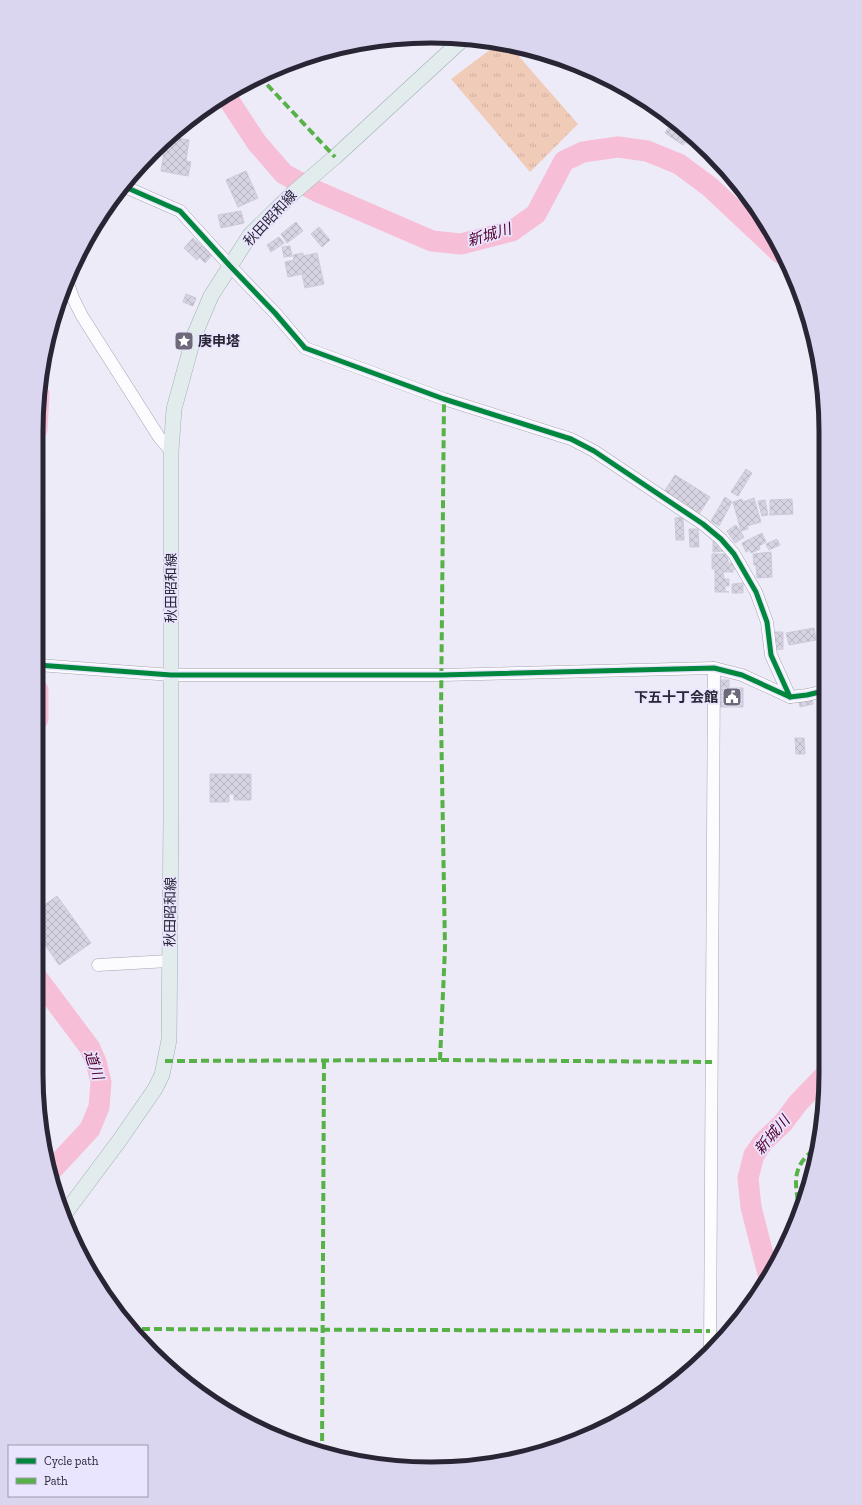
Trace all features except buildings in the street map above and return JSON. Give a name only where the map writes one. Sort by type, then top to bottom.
[{"type":"main road","name":"秋田昭和線","points":[[68,1209],[119,1141],[155,1089],[162,1075],[169,1040],[171,862],[171,452],[174,409],[194,336],[211,296],[250,235],[293,193],[335,157],[457,44]]},
{"type":"street","points":[[128,188],[180,211],[275,313],[305,348],[444,399],[571,439],[594,451],[703,524],[721,539],[734,554],[756,592],[767,622],[771,655],[790,697]]},
{"type":"street","points":[[70,289],[82,316],[159,437],[171,452]]},
{"type":"street","points":[[43,665],[171,675],[442,674],[714,668],[742,675],[790,697],[819,692]]},
{"type":"street","points":[[710,1343],[714,668]]},
{"type":"street","points":[[98,965],[169,961]]},
{"type":"green space","points":[[493,48],[515,52],[578,124],[530,172],[451,79]]},
{"type":"waterway","name":"新城川","points":[[229,100],[257,143],[284,174],[316,191],[432,241],[461,244],[512,231],[536,214],[564,161],[583,152],[618,147],[647,151],[679,164],[710,187],[771,245]]},
{"type":"waterway","name":"道川","points":[[43,985],[90,1048],[96,1062],[101,1082],[99,1107],[90,1129],[54,1167]]},
{"type":"waterway","name":"新城川","points":[[767,1269],[751,1207],[748,1178],[754,1155],[763,1142],[783,1123],[798,1103],[819,1082]]},
{"type":"marked path","points":[[264,81],[335,157]]},
{"type":"marked path","points":[[440,1060],[445,948],[441,717],[444,399]]},
{"type":"marked path","points":[[322,1446],[324,1060]]},
{"type":"marked path","points":[[165,1061],[440,1060],[712,1062]]},
{"type":"marked path","points":[[798,1199],[796,1177],[798,1169],[802,1162],[812,1152]]},
{"type":"marked path","points":[[138,1329],[710,1331]]},
{"type":"cycle path","points":[[128,188],[180,211],[275,313],[305,348],[444,399],[571,439],[594,451],[703,524],[721,539],[734,554],[756,592],[767,622],[771,655],[790,697]]},
{"type":"cycle path","points":[[43,665],[171,675],[442,675],[714,668],[742,675],[790,697],[819,692]]},
{"type":"place","name":"庚申塔","points":[[184,341]]},
{"type":"place","name":"下五十丁会館","points":[[732,697]]}]
